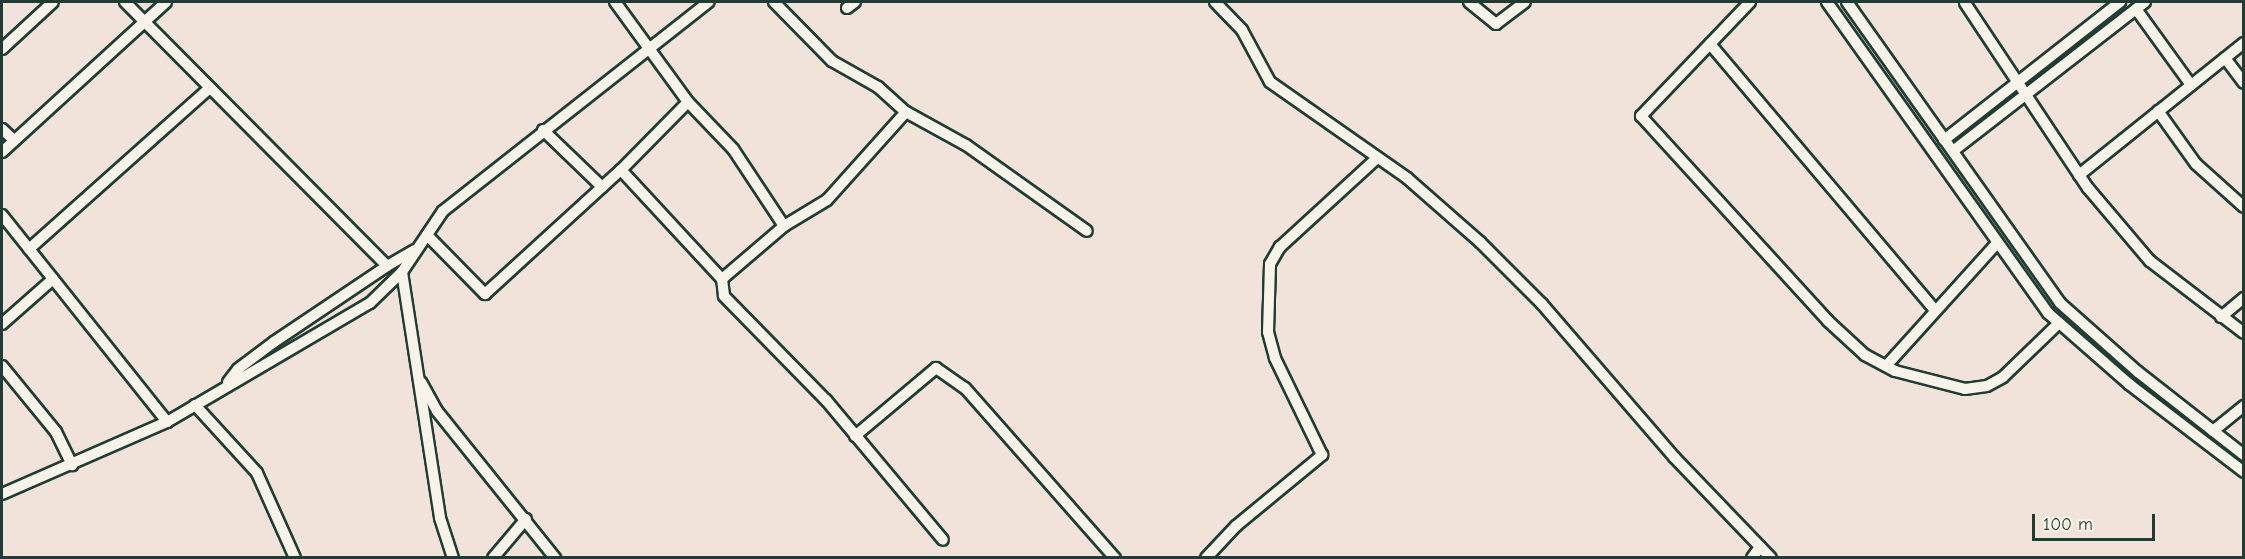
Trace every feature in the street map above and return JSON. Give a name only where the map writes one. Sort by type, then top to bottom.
[{"type":"street","points":[[2,49],[53,2]]},
{"type":"street","points":[[125,2],[387,266]]},
{"type":"street","points":[[2,152],[166,2]]},
{"type":"street","points":[[615,2],[688,102],[733,149],[784,226]]},
{"type":"street","points":[[2,494],[167,422],[370,303],[402,272],[443,210],[709,2]]},
{"type":"street","points":[[774,2],[832,60],[878,87],[906,112],[966,146],[1087,231]]},
{"type":"street","points":[[1215,2],[1242,30],[1270,82],[1376,159],[1407,178],[1542,304],[1674,457],[1771,558]]},
{"type":"street","points":[[1469,2],[1496,24],[1525,2]]},
{"type":"street","points":[[1750,2],[1641,116],[1828,321],[1865,355],[1886,366],[1933,384],[1965,389],[1987,386],[2003,377],[2059,323]]},
{"type":"street","points":[[1827,2],[1999,247],[2059,323],[2085,348],[2244,472]]},
{"type":"street","points":[[1847,2],[2060,303],[2112,349],[2244,455]]},
{"type":"street","points":[[1966,2],[2079,175],[2150,261],[2244,333]]},
{"type":"street","points":[[1944,140],[2120,2]]},
{"type":"street","points":[[1965,141],[2145,2]]},
{"type":"street","points":[[2136,9],[2191,85]]},
{"type":"street","points":[[2079,175],[2244,43]]},
{"type":"street","points":[[1710,44],[1935,310]]},
{"type":"street","points":[[2224,58],[2244,83]]},
{"type":"street","points":[[29,249],[210,88]]},
{"type":"street","points":[[427,235],[485,294],[621,170],[688,102]]},
{"type":"street","points":[[2158,111],[2196,164],[2244,207]]},
{"type":"street","points":[[722,279],[784,226],[827,200],[906,112]]},
{"type":"street","points":[[1959,188],[1956,155],[1965,141],[1975,116]]},
{"type":"street","points":[[2,129],[14,140]]},
{"type":"street","points":[[543,130],[602,187]]},
{"type":"street","points":[[1206,558],[1236,526],[1322,455],[1270,341],[1270,264],[1280,247],[1376,159]]},
{"type":"street","points":[[621,170],[722,279],[724,296],[784,355],[943,540]]},
{"type":"street","points":[[2,215],[167,422]]},
{"type":"street","points":[[1886,366],[1935,310],[1999,247],[2009,234]]},
{"type":"street","points":[[224,387],[238,369],[387,266],[419,248]]},
{"type":"street","points":[[402,272],[440,518],[453,558]]},
{"type":"street","points":[[2,324],[53,279]]},
{"type":"street","points":[[2221,317],[2244,298]]},
{"type":"street","points":[[2085,348],[2112,349]]},
{"type":"street","points":[[2,366],[56,432],[72,465]]},
{"type":"street","points":[[855,436],[936,368],[965,388],[1115,558]]},
{"type":"street","points":[[416,373],[437,411],[555,558]]},
{"type":"street","points":[[195,405],[257,473],[295,558]]},
{"type":"street","points":[[2213,431],[2244,406]]},
{"type":"street","points":[[493,558],[526,519]]},
{"type":"street","points":[[1752,558],[1760,547]]}]
